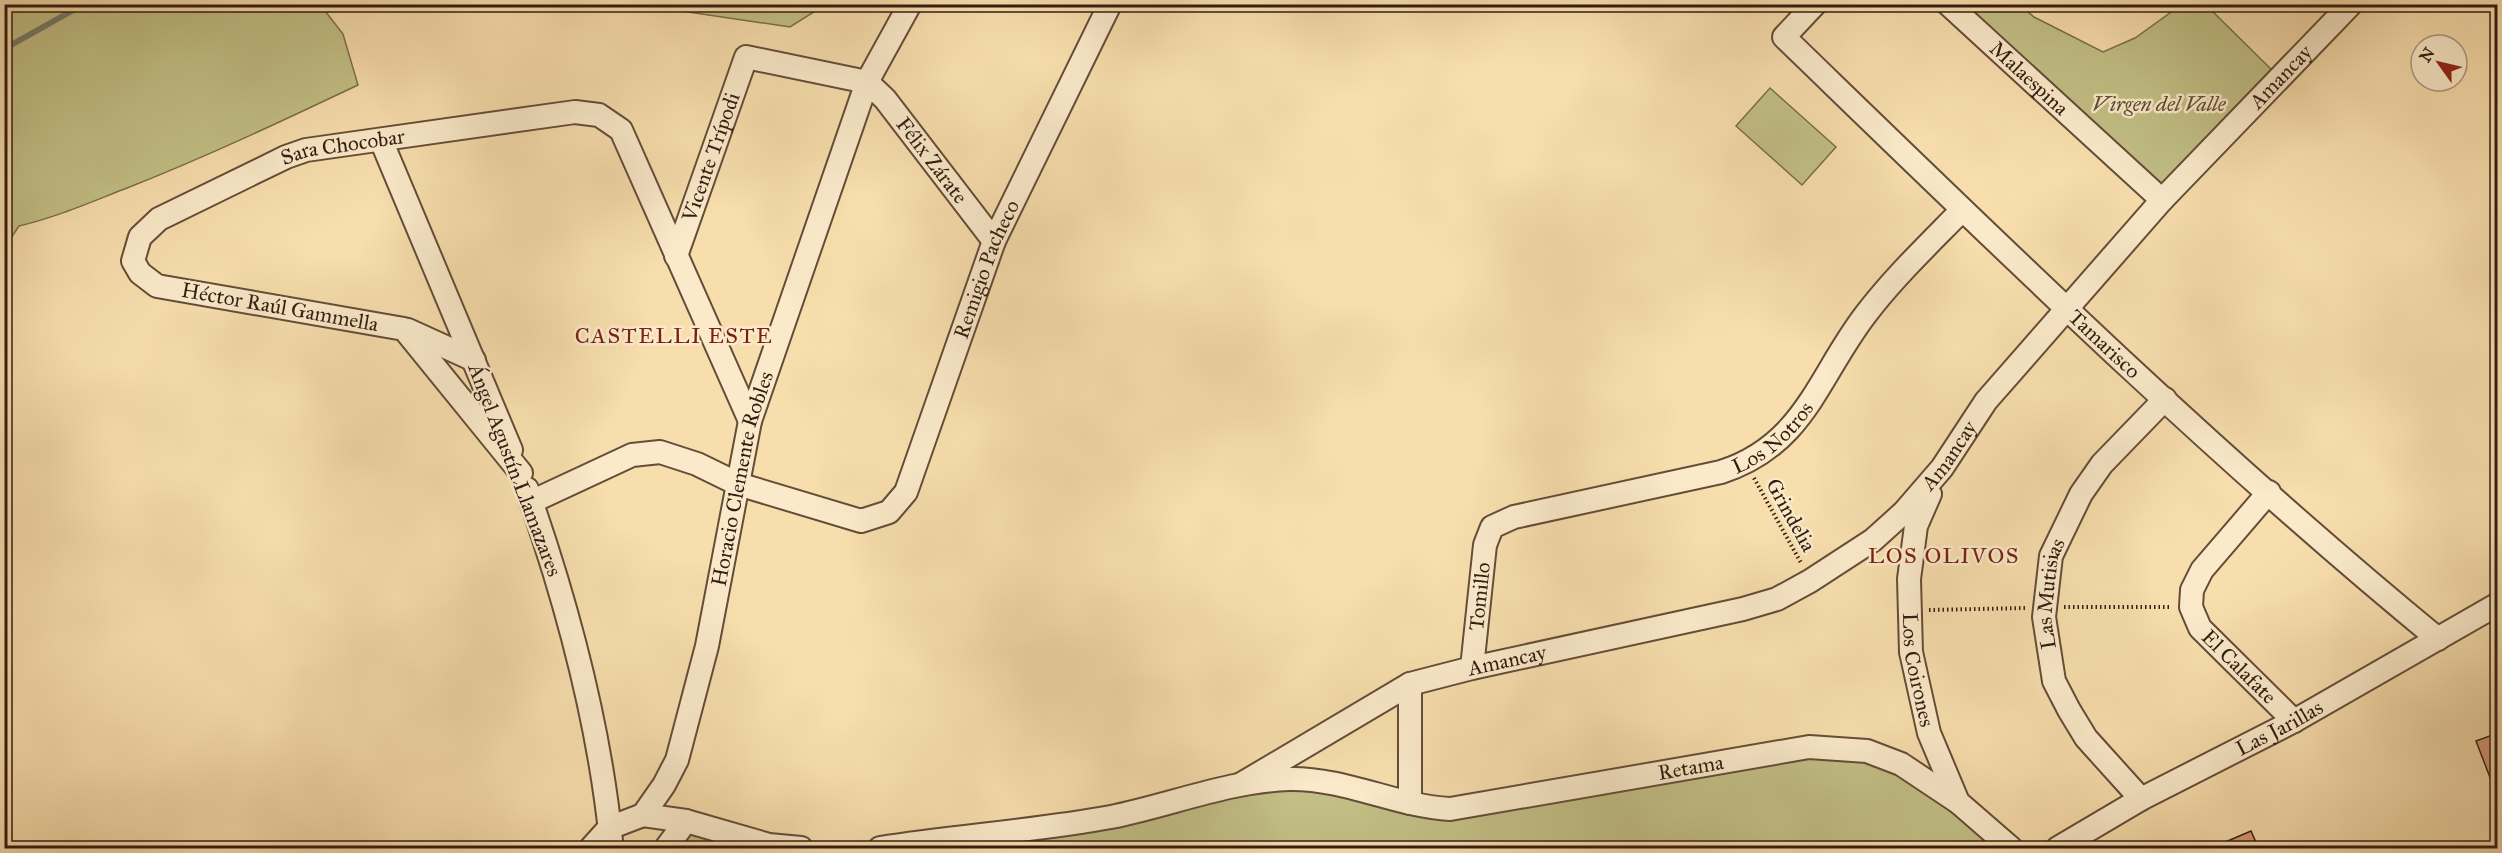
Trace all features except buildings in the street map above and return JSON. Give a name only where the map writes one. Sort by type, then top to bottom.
[{"type":"street","points":[[867,82],[910,4]]},
{"type":"street","name":"Remigio Pacheco","points":[[738,484],[861,521],[889,512],[906,492],[994,241],[1110,4]]},
{"type":"street","name":"Tamarisco","points":[[1815,4],[1784,37],[1962,210],[2165,399],[2438,639]]},
{"type":"street","name":"Malaespina","points":[[1948,4],[2162,200]]},
{"type":"street","name":"Amancay","points":[[1243,783],[1410,684],[1472,668],[1743,609],[1777,598],[1810,581],[1873,540],[1905,512],[1942,468],[1986,401],[2162,200],[2351,4]]},
{"type":"street","name":"Vicente Trípodi","points":[[676,256],[746,57],[867,82]]},
{"type":"street","name":"Félix Zárate","points":[[867,82],[885,99],[994,241]]},
{"type":"street","name":"Horacio Clemente Robles","points":[[643,814],[664,785],[683,742],[707,646],[750,421],[867,82]]},
{"type":"street","name":"Sara Chocobar","points":[[157,286],[140,273],[133,261],[140,237],[159,219],[286,157],[306,150],[575,111],[599,115],[621,130]]},
{"type":"street","name":"Vicente Trípodi","points":[[621,130],[750,421]]},
{"type":"street","name":"Ángel Agustín Llamazares","points":[[381,140],[521,473],[556,575],[591,703],[610,838]]},
{"type":"street","name":"Los Notros","points":[[1492,527],[1514,517],[1721,472],[1746,464],[1797,421],[1815,397],[1847,340],[1889,284],[1962,210]]},
{"type":"street","name":"Héctor Raúl Gammella","points":[[157,286],[404,328],[474,360]]},
{"type":"street","name":"Héctor Raúl Gammella","points":[[404,328],[521,473]]},
{"type":"street","name":"Las Mutisias","points":[[2141,799],[2086,738],[2054,681],[2044,617],[2051,556],[2081,494],[2102,464],[2165,399]]},
{"type":"street","points":[[531,502],[564,484],[632,455],[660,452],[697,464],[738,484]]},
{"type":"street","name":"Los Coirones","points":[[1942,468],[1916,526],[1909,579],[1911,652],[1929,733],[1958,802],[2011,849]]},
{"type":"street","name":"El Calafate","points":[[2269,492],[2202,570],[2192,590],[2191,607],[2200,628],[2294,721]]},
{"type":"street","name":"Tomillo","points":[[1472,668],[1485,545],[1492,527]]},
{"type":"street","name":"Las Jarillas","points":[[2058,849],[2141,799],[2294,721],[2498,604]]},
{"type":"street","points":[[1410,684],[1410,803]]},
{"type":"street","name":"Retama","points":[[1243,783],[1290,779],[1332,781],[1410,803],[1450,809],[1809,747],[1867,751],[1901,764],[1958,802]]},
{"type":"street","points":[[880,849],[1111,817],[1243,783]]},
{"type":"street","points":[[591,849],[643,814],[686,821],[769,845],[801,849]]},
{"type":"street","points":[[666,849],[686,821]]},
{"type":"path","name":"Grindelia","points":[[1746,464],[1810,581]]},
{"type":"green space","points":[[5,4],[324,5],[322,7],[343,34],[358,85],[156,176],[74,209],[19,226],[5,247]]},
{"type":"green space","points":[[641,5],[825,5],[790,27]]},
{"type":"green space","name":"Virgen del Valle","points":[[1948,5],[2020,5],[2034,17],[2103,52],[2135,38],[2181,5],[2206,5],[2280,78],[2162,200]]},
{"type":"green space","points":[[1770,88],[1836,147],[1802,185],[1736,126]]},
{"type":"green space","points":[[1809,747],[1867,751],[2011,848],[880,848],[1290,779],[1410,803]]},
{"type":"green space","points":[[686,821],[801,848],[666,848]]},
{"type":"waterway","points":[[4,49],[84,4]]},
{"type":"district","name":"CASTELLI ESTE","points":[[674,335]]},
{"type":"district","name":"LOS OLIVOS","points":[[1944,555]]}]
